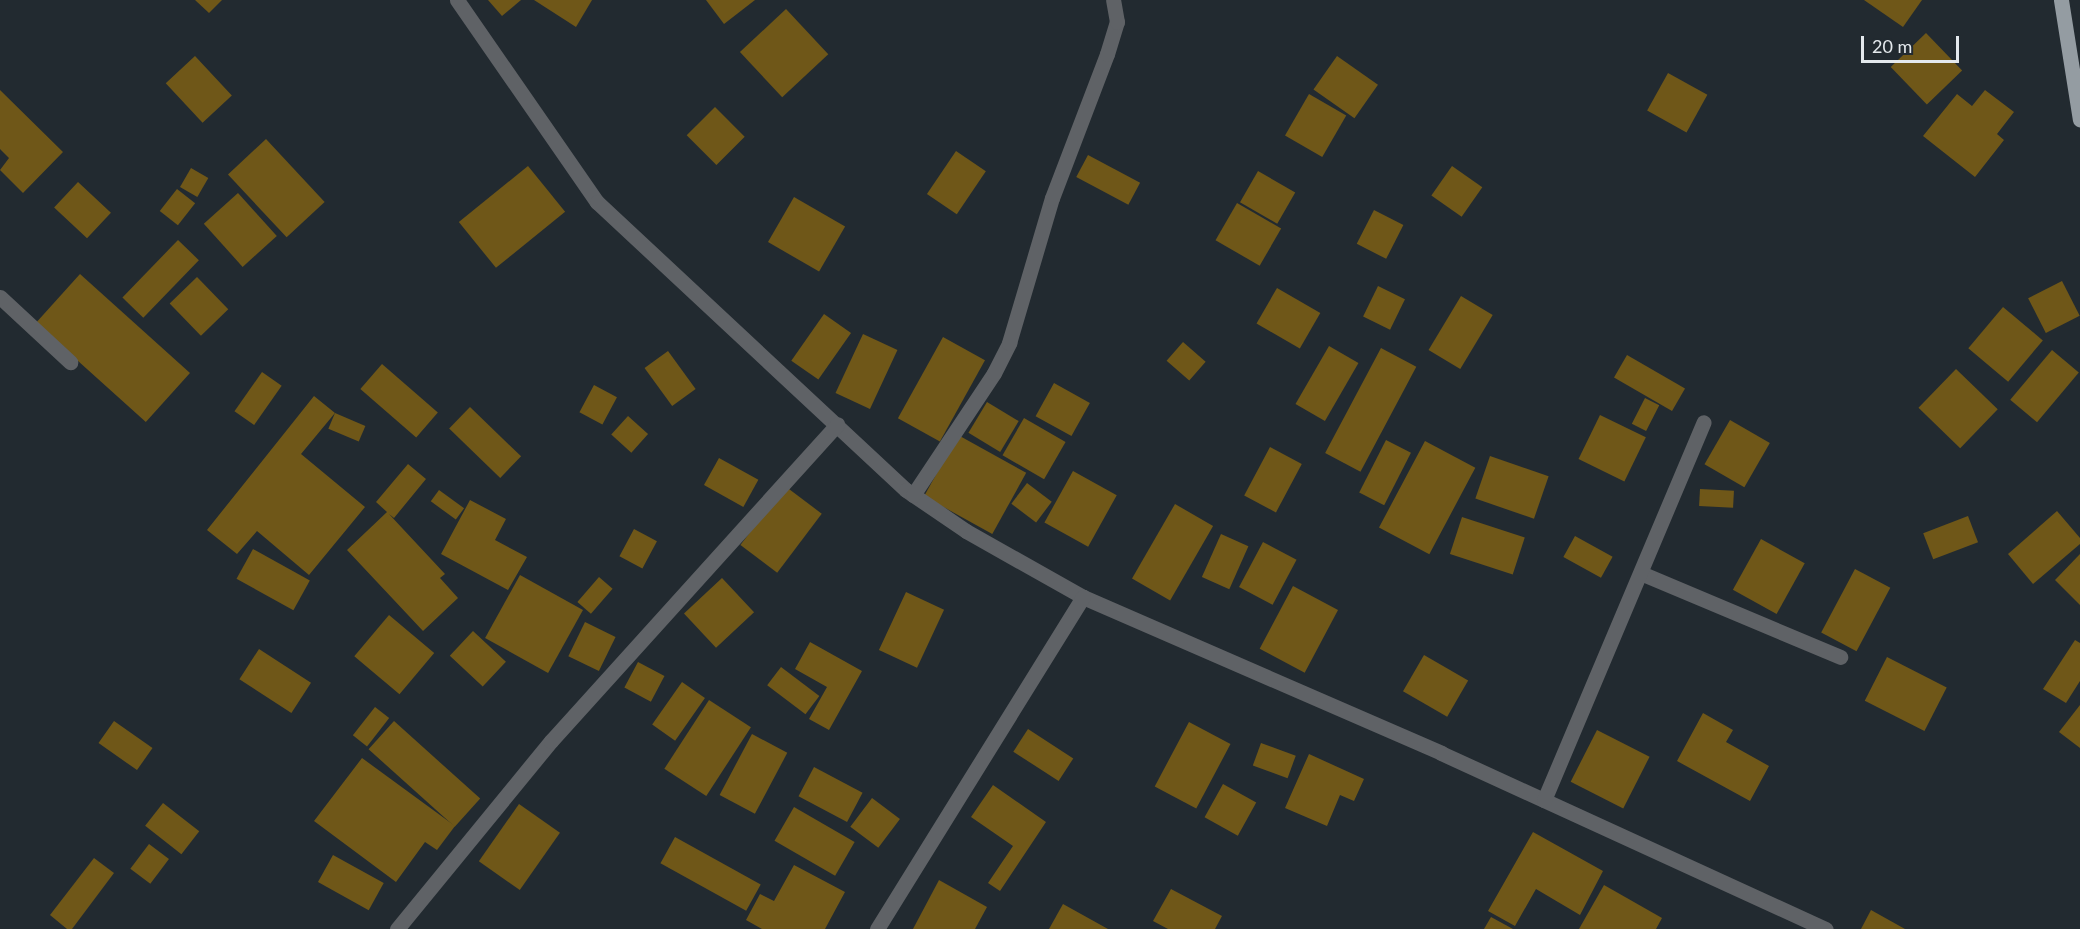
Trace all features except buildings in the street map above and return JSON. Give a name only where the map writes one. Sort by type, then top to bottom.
[{"type":"main road","points":[[2061,0],[2080,120]]},
{"type":"street","points":[[457,0],[597,202],[913,495],[966,531],[1083,597],[1544,800],[1826,929]]},
{"type":"street","points":[[913,495],[994,373],[1009,343],[1052,198],[1107,54],[1116,22],[1113,0]]},
{"type":"street","points":[[0,297],[70,362]]},
{"type":"street","points":[[1544,800],[1643,574],[1704,422]]},
{"type":"street","points":[[397,929],[551,741],[837,424]]},
{"type":"street","points":[[1643,574],[1840,657]]},
{"type":"street","points":[[877,929],[1083,597]]}]
